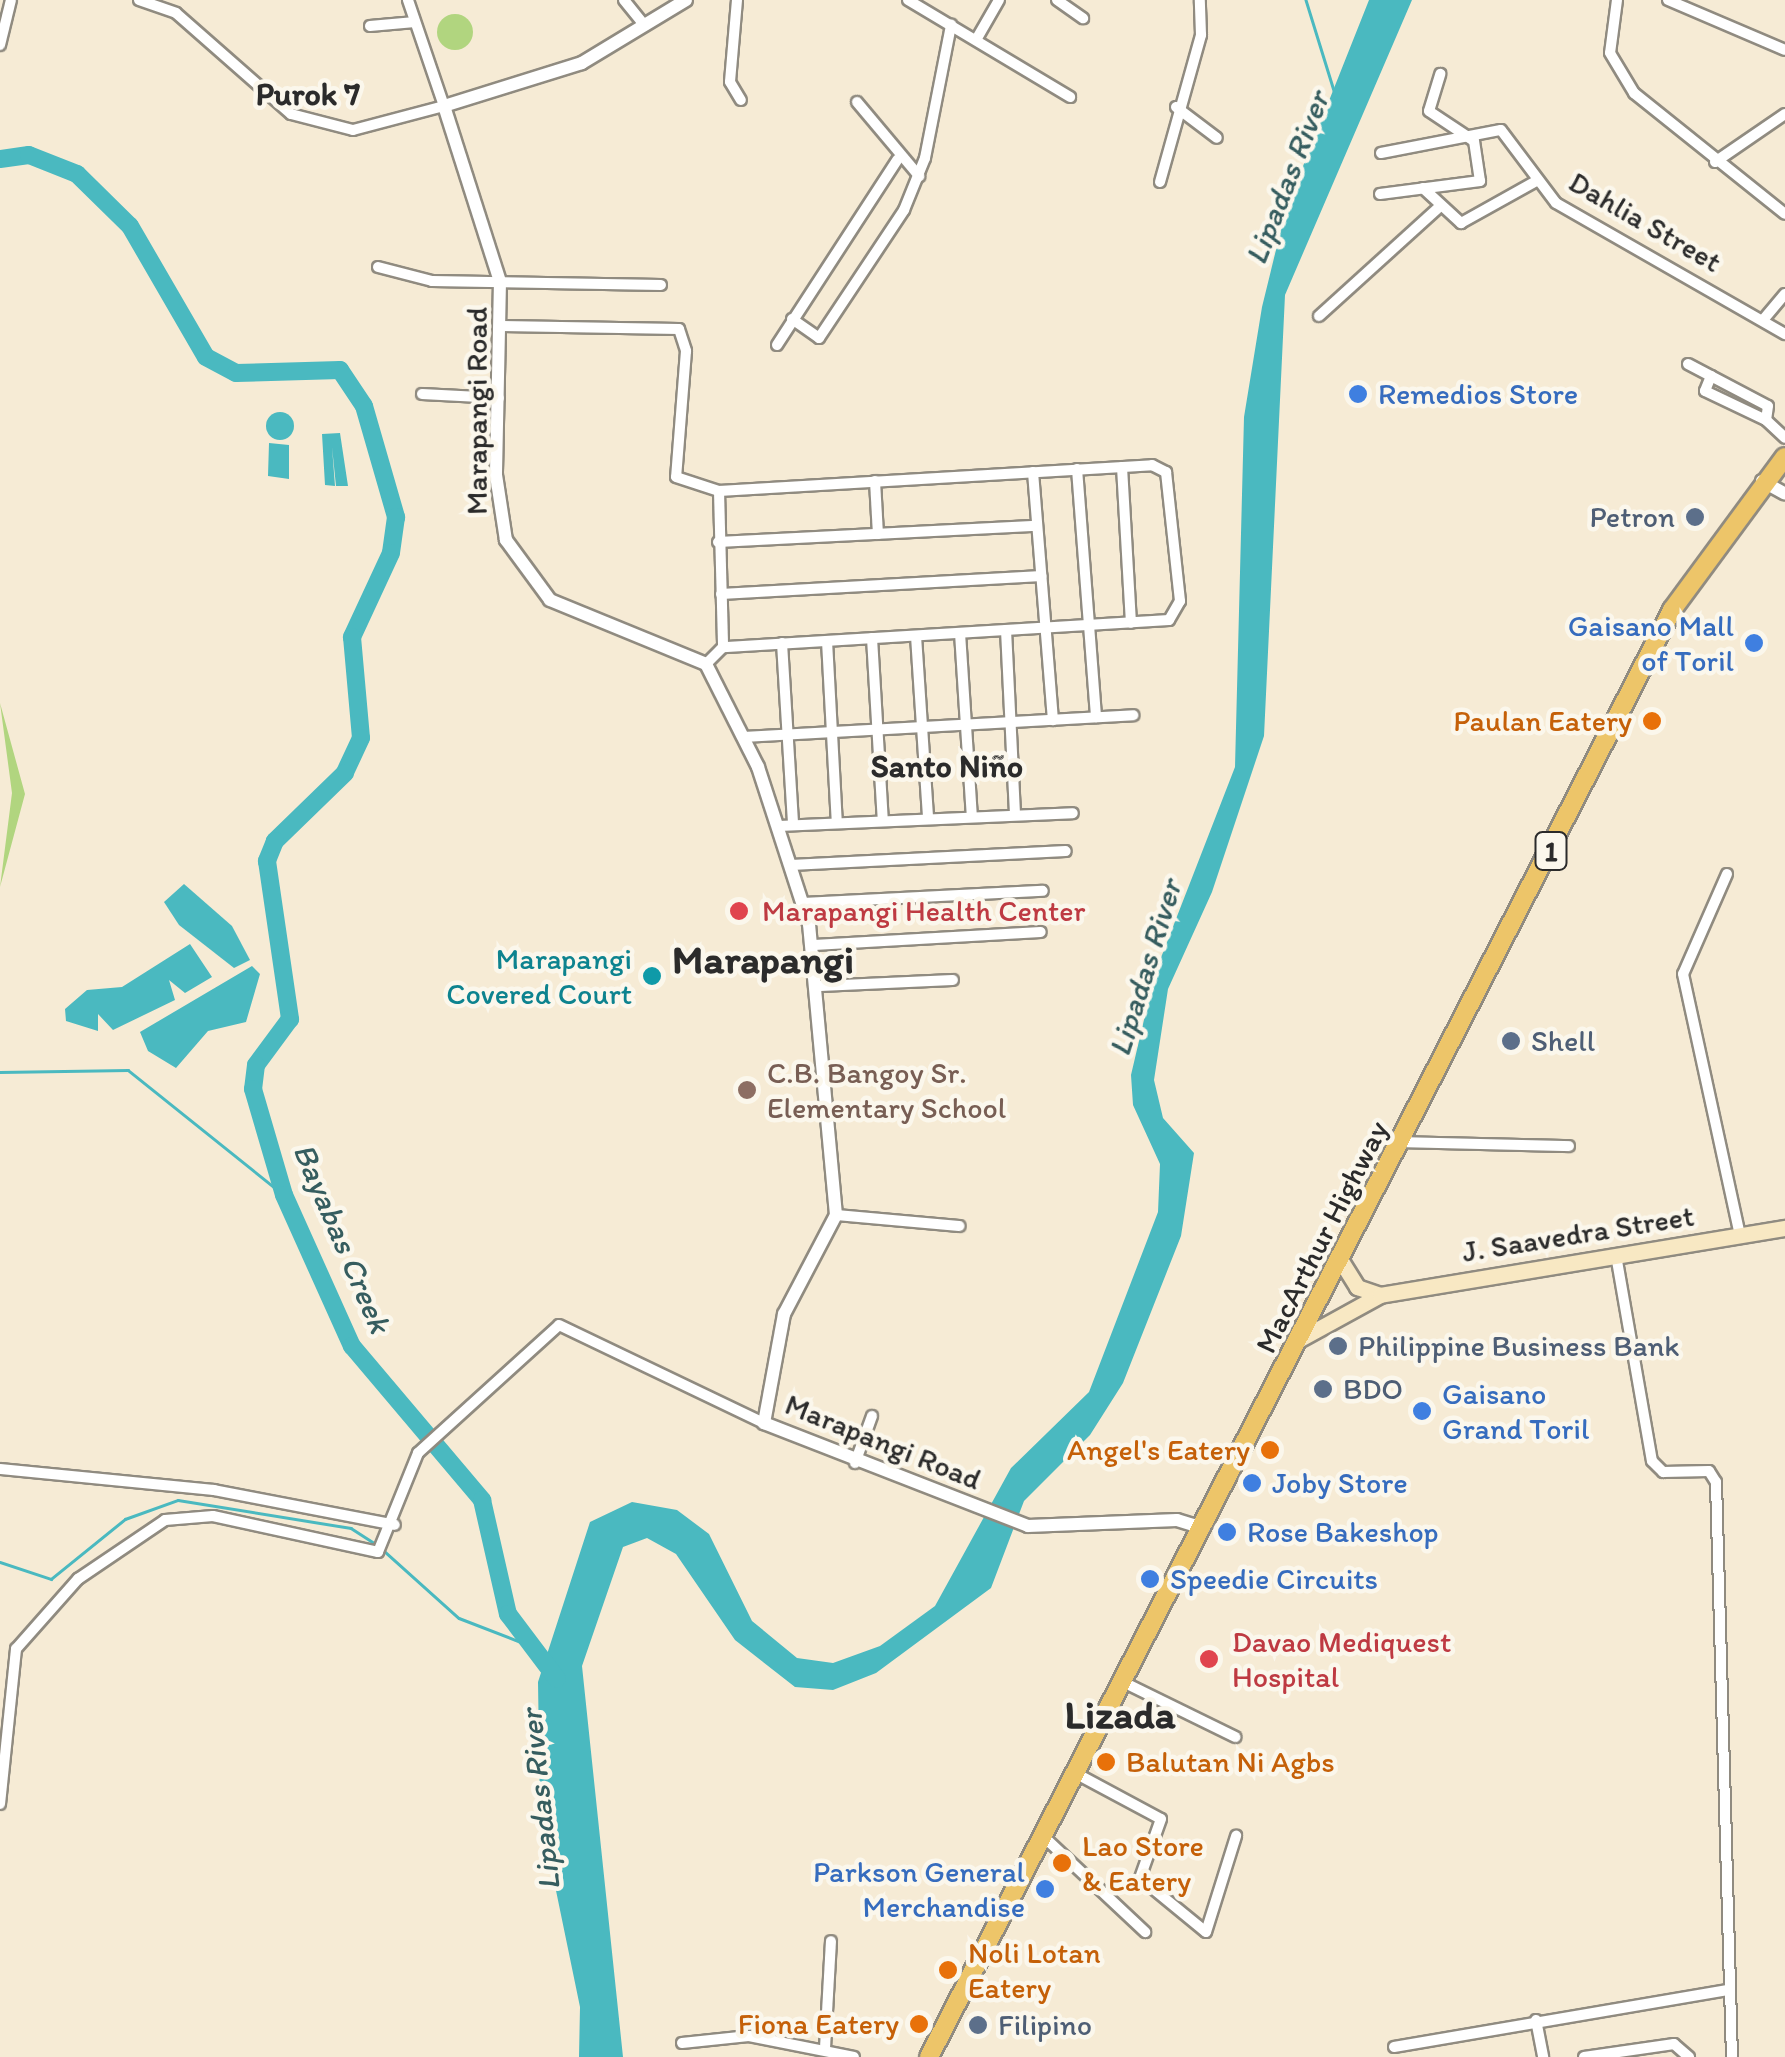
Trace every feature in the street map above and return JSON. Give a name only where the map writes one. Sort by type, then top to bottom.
[{"type":"highway","name":"MacArthur Highway","points":[[929,2057],[1672,610],[1762,481],[1785,457]]},
{"type":"main road","name":"J. Saavedra Street","points":[[1300,1339],[1380,1295],[1785,1228]]},
{"type":"main road","points":[[1340,1261],[1357,1287],[1380,1295]]},
{"type":"street","points":[[0,45],[11,0]]},
{"type":"street","points":[[139,0],[176,13],[310,122],[372,129],[582,63],[686,0]]},
{"type":"street","points":[[408,0],[444,106]]},
{"type":"street","points":[[624,0],[646,26]]},
{"type":"street","points":[[737,0],[730,82],[741,100]]},
{"type":"street","points":[[908,0],[1070,97]]},
{"type":"street","points":[[976,40],[1000,0]]},
{"type":"street","points":[[1057,0],[1082,18]]},
{"type":"street","points":[[1160,182],[1176,107],[1201,36],[1200,0]]},
{"type":"street","points":[[1617,0],[1608,39],[1616,67],[1715,162],[1785,214]]},
{"type":"street","points":[[1668,0],[1785,50]]},
{"type":"street","points":[[370,26],[416,22]]},
{"type":"street","points":[[792,319],[818,338],[879,254],[918,176],[951,25]]},
{"type":"street","points":[[1380,194],[1480,181],[1474,142],[1429,111],[1440,74]]},
{"type":"street","points":[[857,102],[897,160],[918,176]]},
{"type":"street","name":"Marapangi Road","points":[[444,106],[500,281],[499,515],[527,579],[550,600],[706,664]]},
{"type":"street","points":[[1176,107],[1217,138]]},
{"type":"street","points":[[1715,162],[1785,114]]},
{"type":"street","name":"Dahlia Street","points":[[1474,142],[1502,130],[1536,182],[1570,212],[1785,334]]},
{"type":"street","points":[[1381,153],[1474,142]]},
{"type":"street","points":[[777,345],[897,160]]},
{"type":"street","points":[[1423,188],[1438,208],[1468,222],[1536,182]]},
{"type":"street","points":[[1319,316],[1438,208]]},
{"type":"street","points":[[378,267],[416,279],[661,286]]},
{"type":"street","points":[[1763,320],[1785,294]]},
{"type":"street","points":[[502,326],[679,329],[686,351],[676,477],[719,492],[1077,469],[1122,467],[1166,472],[1180,602],[1169,620],[723,647],[706,664],[786,825]]},
{"type":"street","points":[[1688,364],[1768,406],[1766,420]]},
{"type":"street","points":[[1712,376],[1705,392],[1766,420],[1785,438]]},
{"type":"street","points":[[422,394],[499,398]]},
{"type":"street","points":[[1122,467],[1131,623]]},
{"type":"street","points":[[1077,469],[1096,717]]},
{"type":"street","points":[[1033,472],[1054,720]]},
{"type":"street","points":[[875,480],[878,534]]},
{"type":"street","points":[[1762,481],[1785,494]]},
{"type":"street","points":[[719,492],[723,647]]},
{"type":"street","points":[[718,542],[1037,526]]},
{"type":"street","points":[[720,594],[1041,576]]},
{"type":"street","points":[[1006,630],[1015,816]]},
{"type":"street","points":[[960,633],[972,817]]},
{"type":"street","points":[[916,636],[928,819]]},
{"type":"street","points":[[872,638],[883,821]]},
{"type":"street","points":[[827,641],[837,823]]},
{"type":"street","points":[[782,644],[788,735],[786,825],[791,865],[814,946],[820,986],[836,1215],[960,1226]]},
{"type":"street","points":[[744,737],[1133,714]]},
{"type":"street","points":[[786,825],[1074,813]]},
{"type":"street","points":[[791,865],[1066,852]]},
{"type":"street","points":[[1726,874],[1682,974],[1740,1236]]},
{"type":"street","points":[[802,903],[1043,891]]},
{"type":"street","points":[[814,946],[1041,932]]},
{"type":"street","points":[[820,986],[952,980]]},
{"type":"street","points":[[1402,1142],[1568,1146]]},
{"type":"street","name":"Marapangi Road","points":[[836,1215],[784,1314],[764,1423],[854,1464],[1017,1524],[1177,1520],[1204,1528]]},
{"type":"street","points":[[1616,1255],[1652,1461],[1662,1472],[1709,1471],[1716,1482],[1732,2056],[1720,2057]]},
{"type":"street","points":[[0,1804],[16,1648],[48,1604],[148,1530],[213,1516],[381,1548],[395,1525],[418,1454],[446,1422],[558,1325],[764,1423]]},
{"type":"street","points":[[854,1464],[872,1416]]},
{"type":"street","points":[[0,1470],[214,1490],[395,1525]]},
{"type":"street","points":[[1124,1682],[1235,1737]]},
{"type":"street","points":[[1077,1774],[1161,1818],[1139,1875],[1206,1932],[1236,1836]]},
{"type":"street","points":[[1044,1838],[1145,1932]]},
{"type":"street","points":[[825,2048],[831,1942]]},
{"type":"street","points":[[1394,2047],[1729,1990]]},
{"type":"street","points":[[1536,2020],[1543,2057]]},
{"type":"street","points":[[682,2044],[749,2036],[825,2048],[854,2057]]},
{"type":"street","points":[[1584,2057],[1674,2044],[1689,2057]]},
{"type":"green space","points":[[455,14],[468,19],[473,32],[468,45],[455,50],[442,45],[437,32],[442,19]]},
{"type":"green space","points":[[0,703],[25,794],[0,887],[12,793]]},
{"type":"water","name":"Lipadas River","points":[[1369,0],[1412,0],[1285,295],[1264,736],[1212,892],[1168,989],[1154,1080],[1163,1118],[1194,1153],[1181,1236],[1123,1383],[1090,1435],[1024,1501],[991,1588],[876,1673],[833,1690],[795,1687],[735,1640],[676,1554],[647,1538],[623,1547],[582,1666],[623,2057],[579,2057],[580,2007],[540,1813],[538,1682],[590,1522],[632,1502],[677,1510],[709,1534],[752,1621],[797,1658],[833,1663],[880,1646],[935,1606],[1011,1468],[1089,1392],[1158,1212],[1160,1164],[1133,1105],[1131,1075],[1155,973],[1235,767],[1244,417],[1262,307],[1286,209]]},
{"type":"water","points":[[280,412],[290,416],[294,426],[290,436],[280,440],[270,436],[266,426],[270,416]]},
{"type":"water","points":[[340,433],[348,486],[336,486],[332,447],[335,486],[325,485],[322,434]]},
{"type":"water","points":[[269,443],[289,445],[289,479],[268,476]]},
{"type":"water","points":[[184,884],[232,926],[250,960],[234,968],[179,925],[164,902]]},
{"type":"water","points":[[190,944],[212,977],[185,993],[169,980],[175,1000],[113,1030],[98,1014],[98,1031],[66,1021],[65,1009],[87,990],[122,987]]},
{"type":"water","points":[[252,966],[260,974],[246,1022],[208,1031],[176,1068],[148,1051],[140,1032]]},
{"type":"waterway","name":"Lipadas River","points":[[1306,0],[1336,97]]},
{"type":"waterway","name":"Bayabas Creek","points":[[0,159],[29,155],[77,174],[130,226],[206,357],[236,373],[340,370],[364,406],[396,517],[391,553],[352,637],[361,738],[345,773],[275,841],[267,861],[290,1019],[256,1065],[253,1089],[284,1195],[352,1346],[482,1500],[508,1614],[557,1679]]},
{"type":"waterway","points":[[0,1072],[128,1070],[284,1195]]},
{"type":"waterway","points":[[0,1562],[51,1579],[125,1519],[178,1500],[351,1528],[376,1544]]},
{"type":"waterway","points":[[382,1549],[459,1618],[521,1642]]},
{"type":"place","name":"Remedios Store","points":[[1358,394]]},
{"type":"place","name":"Petron","points":[[1695,517]]},
{"type":"place","name":"Gaisano Mall of Toril","points":[[1754,643]]},
{"type":"place","name":"Paulan Eatery","points":[[1652,721]]},
{"type":"place","name":"Marapangi Health Center","points":[[739,911]]},
{"type":"place","name":"Marapangi Covered Court","points":[[652,976]]},
{"type":"place","name":"Shell","points":[[1511,1041]]},
{"type":"place","name":"C.B. Bangoy Sr. Elementary School","points":[[747,1090]]},
{"type":"place","name":"Philippine Business Bank","points":[[1338,1346]]},
{"type":"place","name":"BDO","points":[[1323,1389]]},
{"type":"place","name":"Gaisano Grand Toril","points":[[1422,1411]]},
{"type":"place","name":"Angel's Eatery","points":[[1270,1450]]},
{"type":"place","name":"Joby Store","points":[[1252,1483]]},
{"type":"place","name":"Rose Bakeshop","points":[[1227,1532]]},
{"type":"place","name":"Speedie Circuits","points":[[1150,1579]]},
{"type":"place","name":"Davao Mediquest Hospital","points":[[1209,1659]]},
{"type":"place","name":"Balutan Ni Agbs","points":[[1106,1762]]},
{"type":"place","name":"Lao Store & Eatery","points":[[1062,1863]]},
{"type":"place","name":"Parkson General Merchandise","points":[[1045,1889]]},
{"type":"place","name":"Noli Lotan Eatery","points":[[948,1970]]},
{"type":"place","name":"Fiona Eatery","points":[[919,2024]]},
{"type":"place","name":"Filipino","points":[[978,2025]]},
{"type":"district","name":"Purok 7","points":[[308,94]]},
{"type":"district","name":"Santo Niño","points":[[947,766]]},
{"type":"district","name":"Marapangi","points":[[763,959]]},
{"type":"district","name":"Lizada","points":[[1120,1714]]}]
